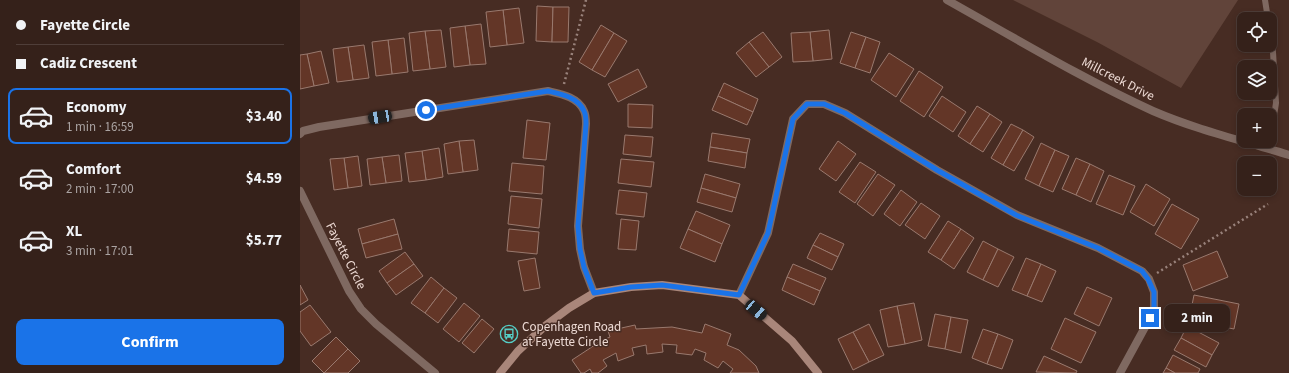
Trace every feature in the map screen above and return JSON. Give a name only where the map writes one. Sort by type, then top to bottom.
[{"type":"street","name":"Millcreek Drive","points":[[947,0],[1075,71],[1154,111],[1214,134],[1289,155]]},
{"type":"street","points":[[300,134],[303,131],[319,127],[548,91],[576,100],[584,111],[586,124],[578,226],[580,249],[584,267],[594,293]]},
{"type":"street","points":[[739,295],[768,233],[793,119],[807,104],[824,104],[845,113],[937,170],[1016,215],[1098,248],[1142,271],[1148,279],[1154,292],[1154,307],[1150,318],[1120,373]]},
{"type":"street","name":"Fayette Circle","points":[[300,191],[348,291],[361,309],[376,324],[435,373]]},
{"type":"street","points":[[500,373],[518,351],[545,326],[569,308],[594,293],[631,287],[662,285],[739,295],[792,341],[818,373]]},
{"type":"lane","points":[[1265,0],[1267,12]]},
{"type":"lane","points":[[1269,149],[1276,103],[1273,52]]},
{"type":"path","points":[[561,94],[586,0]]},
{"type":"path","points":[[1148,279],[1268,204]]},
{"type":"shaded area","points":[[1013,0],[1238,0],[1181,88],[1097,42]]},
{"type":"building","points":[[537,6],[553,7],[552,42],[536,41]]},
{"type":"building","points":[[553,7],[569,7],[568,42],[552,42]]},
{"type":"building","points":[[519,8],[524,43],[507,45],[503,10]]},
{"type":"building","points":[[503,10],[507,45],[490,47],[486,12]]},
{"type":"building","points":[[481,24],[486,64],[470,65],[465,26]]},
{"type":"building","points":[[601,25],[614,33],[592,70],[579,62]]},
{"type":"building","points":[[465,26],[470,65],[454,67],[450,28]]},
{"type":"building","points":[[441,30],[446,67],[430,69],[425,31]]},
{"type":"building","points":[[829,30],[832,59],[813,61],[810,32]]},
{"type":"building","points":[[425,31],[430,69],[413,71],[409,33]]},
{"type":"building","points":[[763,32],[782,57],[769,67],[749,42]]},
{"type":"building","points":[[810,32],[813,61],[793,62],[791,33]]},
{"type":"building","points":[[851,32],[866,37],[855,68],[840,63]]},
{"type":"building","points":[[614,33],[627,41],[605,77],[592,70]]},
{"type":"building","points":[[866,37],[880,42],[870,73],[855,68]]},
{"type":"building","points":[[404,38],[408,72],[392,74],[388,40]]},
{"type":"building","points":[[388,40],[392,74],[376,76],[372,42]]},
{"type":"building","points":[[749,42],[769,67],[756,77],[736,53]]},
{"type":"building","points":[[364,45],[369,78],[353,80],[348,47]]},
{"type":"building","points":[[348,47],[353,80],[337,82],[333,49]]},
{"type":"building","points":[[321,51],[329,83],[314,86],[307,54]]},
{"type":"building","points":[[889,53],[914,69],[896,97],[871,80]]},
{"type":"building","points":[[307,54],[314,86],[300,89],[300,55]]},
{"type":"building","points":[[638,69],[647,87],[618,102],[608,84]]},
{"type":"building","points":[[919,71],[943,87],[924,117],[900,101]]},
{"type":"building","points":[[724,83],[758,99],[753,112],[718,96]]},
{"type":"building","points":[[718,96],[753,112],[747,125],[712,110]]},
{"type":"building","points":[[942,96],[966,112],[953,132],[929,116]]},
{"type":"building","points":[[628,104],[653,105],[652,128],[628,127]]},
{"type":"building","points":[[977,106],[990,114],[970,144],[958,136]]},
{"type":"building","points":[[990,114],[1002,122],[983,152],[970,144]]},
{"type":"building","points":[[527,120],[550,123],[546,160],[523,158]]},
{"type":"building","points":[[1011,124],[1023,130],[1003,165],[991,158]]},
{"type":"building","points":[[1023,130],[1034,137],[1014,171],[1003,165]]},
{"type":"building","points":[[712,133],[750,139],[747,153],[710,147]]},
{"type":"building","points":[[625,135],[653,137],[651,157],[623,154]]},
{"type":"building","points":[[474,140],[478,170],[463,172],[459,141]]},
{"type":"building","points":[[459,141],[463,172],[448,174],[444,144]]},
{"type":"building","points":[[838,141],[856,154],[836,181],[819,169]]},
{"type":"building","points":[[1041,143],[1055,150],[1039,186],[1025,179]]},
{"type":"building","points":[[710,147],[747,153],[745,168],[708,161]]},
{"type":"building","points":[[439,148],[443,177],[426,180],[422,151]]},
{"type":"building","points":[[1055,150],[1069,156],[1053,192],[1039,186]]},
{"type":"building","points":[[422,151],[426,180],[409,182],[405,153]]},
{"type":"building","points":[[399,155],[402,181],[386,183],[382,157]]},
{"type":"building","points":[[358,156],[362,186],[348,188],[344,158]]},
{"type":"building","points":[[382,157],[386,183],[370,185],[367,159]]},
{"type":"building","points":[[344,158],[348,188],[334,190],[330,159]]},
{"type":"building","points":[[1076,158],[1090,164],[1076,195],[1062,189]]},
{"type":"building","points":[[621,159],[654,162],[651,187],[618,183]]},
{"type":"building","points":[[860,162],[876,172],[855,203],[839,192]]},
{"type":"building","points":[[512,163],[544,166],[542,194],[509,191]]},
{"type":"building","points":[[1090,164],[1104,171],[1091,202],[1076,195]]},
{"type":"building","points":[[705,174],[740,184],[736,198],[701,188]]},
{"type":"building","points":[[878,174],[895,185],[873,216],[857,204]]},
{"type":"building","points":[[1109,175],[1135,186],[1123,215],[1096,204]]},
{"type":"building","points":[[1146,184],[1170,199],[1154,226],[1130,212]]},
{"type":"building","points":[[701,188],[736,198],[732,212],[697,202]]},
{"type":"building","points":[[619,190],[647,193],[644,217],[616,214]]},
{"type":"building","points":[[901,190],[917,202],[900,226],[884,214]]},
{"type":"building","points":[[511,196],[542,199],[539,228],[508,224]]},
{"type":"building","points":[[921,203],[940,216],[925,239],[905,225]]},
{"type":"building","points":[[1172,204],[1199,219],[1181,249],[1155,234]]},
{"type":"building","points":[[696,211],[730,225],[722,244],[688,229]]},
{"type":"building","points":[[394,219],[398,234],[362,244],[358,229]]},
{"type":"building","points":[[621,219],[639,221],[636,250],[618,249]]},
{"type":"building","points":[[948,221],[961,229],[941,260],[928,252]]},
{"type":"building","points":[[509,229],[539,232],[537,254],[507,251]]},
{"type":"building","points":[[688,229],[722,244],[715,262],[680,248]]},
{"type":"building","points":[[961,229],[974,238],[954,269],[941,260]]},
{"type":"building","points":[[820,233],[844,244],[838,257],[813,245]]},
{"type":"building","points":[[398,234],[402,249],[366,258],[362,244]]},
{"type":"building","points":[[983,241],[998,249],[983,280],[967,272]]},
{"type":"building","points":[[813,245],[838,257],[832,270],[807,258]]},
{"type":"building","points":[[998,249],[1014,257],[998,287],[983,280]]},
{"type":"building","points":[[1217,251],[1228,277],[1193,291],[1183,265]]},
{"type":"building","points":[[405,252],[414,264],[387,283],[379,271]]},
{"type":"building","points":[[535,258],[540,288],[524,291],[518,261]]},
{"type":"building","points":[[1026,258],[1041,264],[1027,296],[1012,290]]},
{"type":"building","points":[[414,264],[423,276],[396,295],[387,283]]},
{"type":"building","points":[[793,264],[826,278],[820,291],[787,277]]},
{"type":"building","points":[[1041,264],[1056,271],[1042,302],[1027,296]]},
{"type":"building","points":[[431,277],[444,288],[425,313],[411,303]]},
{"type":"building","points":[[787,277],[820,291],[814,305],[782,290]]},
{"type":"building","points":[[300,285],[308,300],[300,305]]},
{"type":"building","points":[[1087,287],[1112,298],[1099,326],[1074,314]]},
{"type":"building","points":[[444,288],[457,298],[438,323],[425,313]]},
{"type":"building","points":[[1194,295],[1239,304],[1234,329],[1189,320]]},
{"type":"building","points":[[464,303],[480,316],[459,342],[443,329]]},
{"type":"building","points":[[914,303],[922,340],[905,344],[897,306]]},
{"type":"building","points":[[310,305],[331,332],[311,346],[300,331],[300,312]]},
{"type":"building","points":[[897,306],[905,344],[888,347],[880,310]]},
{"type":"building","points":[[935,314],[951,317],[945,349],[928,346]]},
{"type":"building","points":[[951,317],[968,320],[961,353],[945,349]]},
{"type":"building","points":[[1065,318],[1096,332],[1081,363],[1051,349]]},
{"type":"building","points":[[482,319],[494,329],[474,353],[462,343]]},
{"type":"building","points":[[705,324],[731,334],[727,345],[739,350],[756,366],[759,373],[730,373],[733,369],[723,361],[718,368],[704,360],[706,353],[695,349],[692,355],[676,353],[677,345],[662,344],[663,352],[647,354],[646,345],[632,348],[634,355],[618,361],[616,353],[603,360],[607,366],[598,373],[592,373],[590,369],[584,373],[581,373],[572,360],[601,341],[610,337],[608,331],[635,325],[636,329],[672,327],[702,333]]},
{"type":"building","points":[[869,324],[884,355],[869,362],[853,332]]},
{"type":"building","points":[[1187,326],[1219,343],[1212,355],[1181,338]]},
{"type":"building","points":[[983,329],[998,334],[987,364],[972,358]]},
{"type":"building","points":[[853,332],[869,362],[853,370],[838,339]]},
{"type":"building","points":[[998,334],[1013,340],[1002,369],[987,364]]},
{"type":"building","points":[[336,337],[348,349],[324,373],[312,361]]},
{"type":"building","points":[[1181,338],[1212,355],[1206,367],[1174,350]]},
{"type":"building","points":[[348,349],[360,361],[348,373],[324,373]]},
{"type":"building","points":[[1173,355],[1200,369],[1198,373],[1175,373],[1166,368]]},
{"type":"building","points":[[1044,356],[1077,371],[1076,373],[1036,372]]},
{"type":"building","points":[[1166,368],[1175,373],[1163,373]]},
{"type":"place","name":"Copenhagen Road at Fayette Circle","points":[[509,334]]},
{"type":"route","points":[[426,110],[548,91],[576,100],[584,111],[586,124],[578,226],[580,249],[584,267],[594,293],[631,287],[662,285],[739,295],[768,233],[793,119],[807,104],[824,104],[845,113],[937,170],[1016,215],[1098,248],[1142,271],[1148,279],[1154,292],[1154,307],[1150,318]]}]
